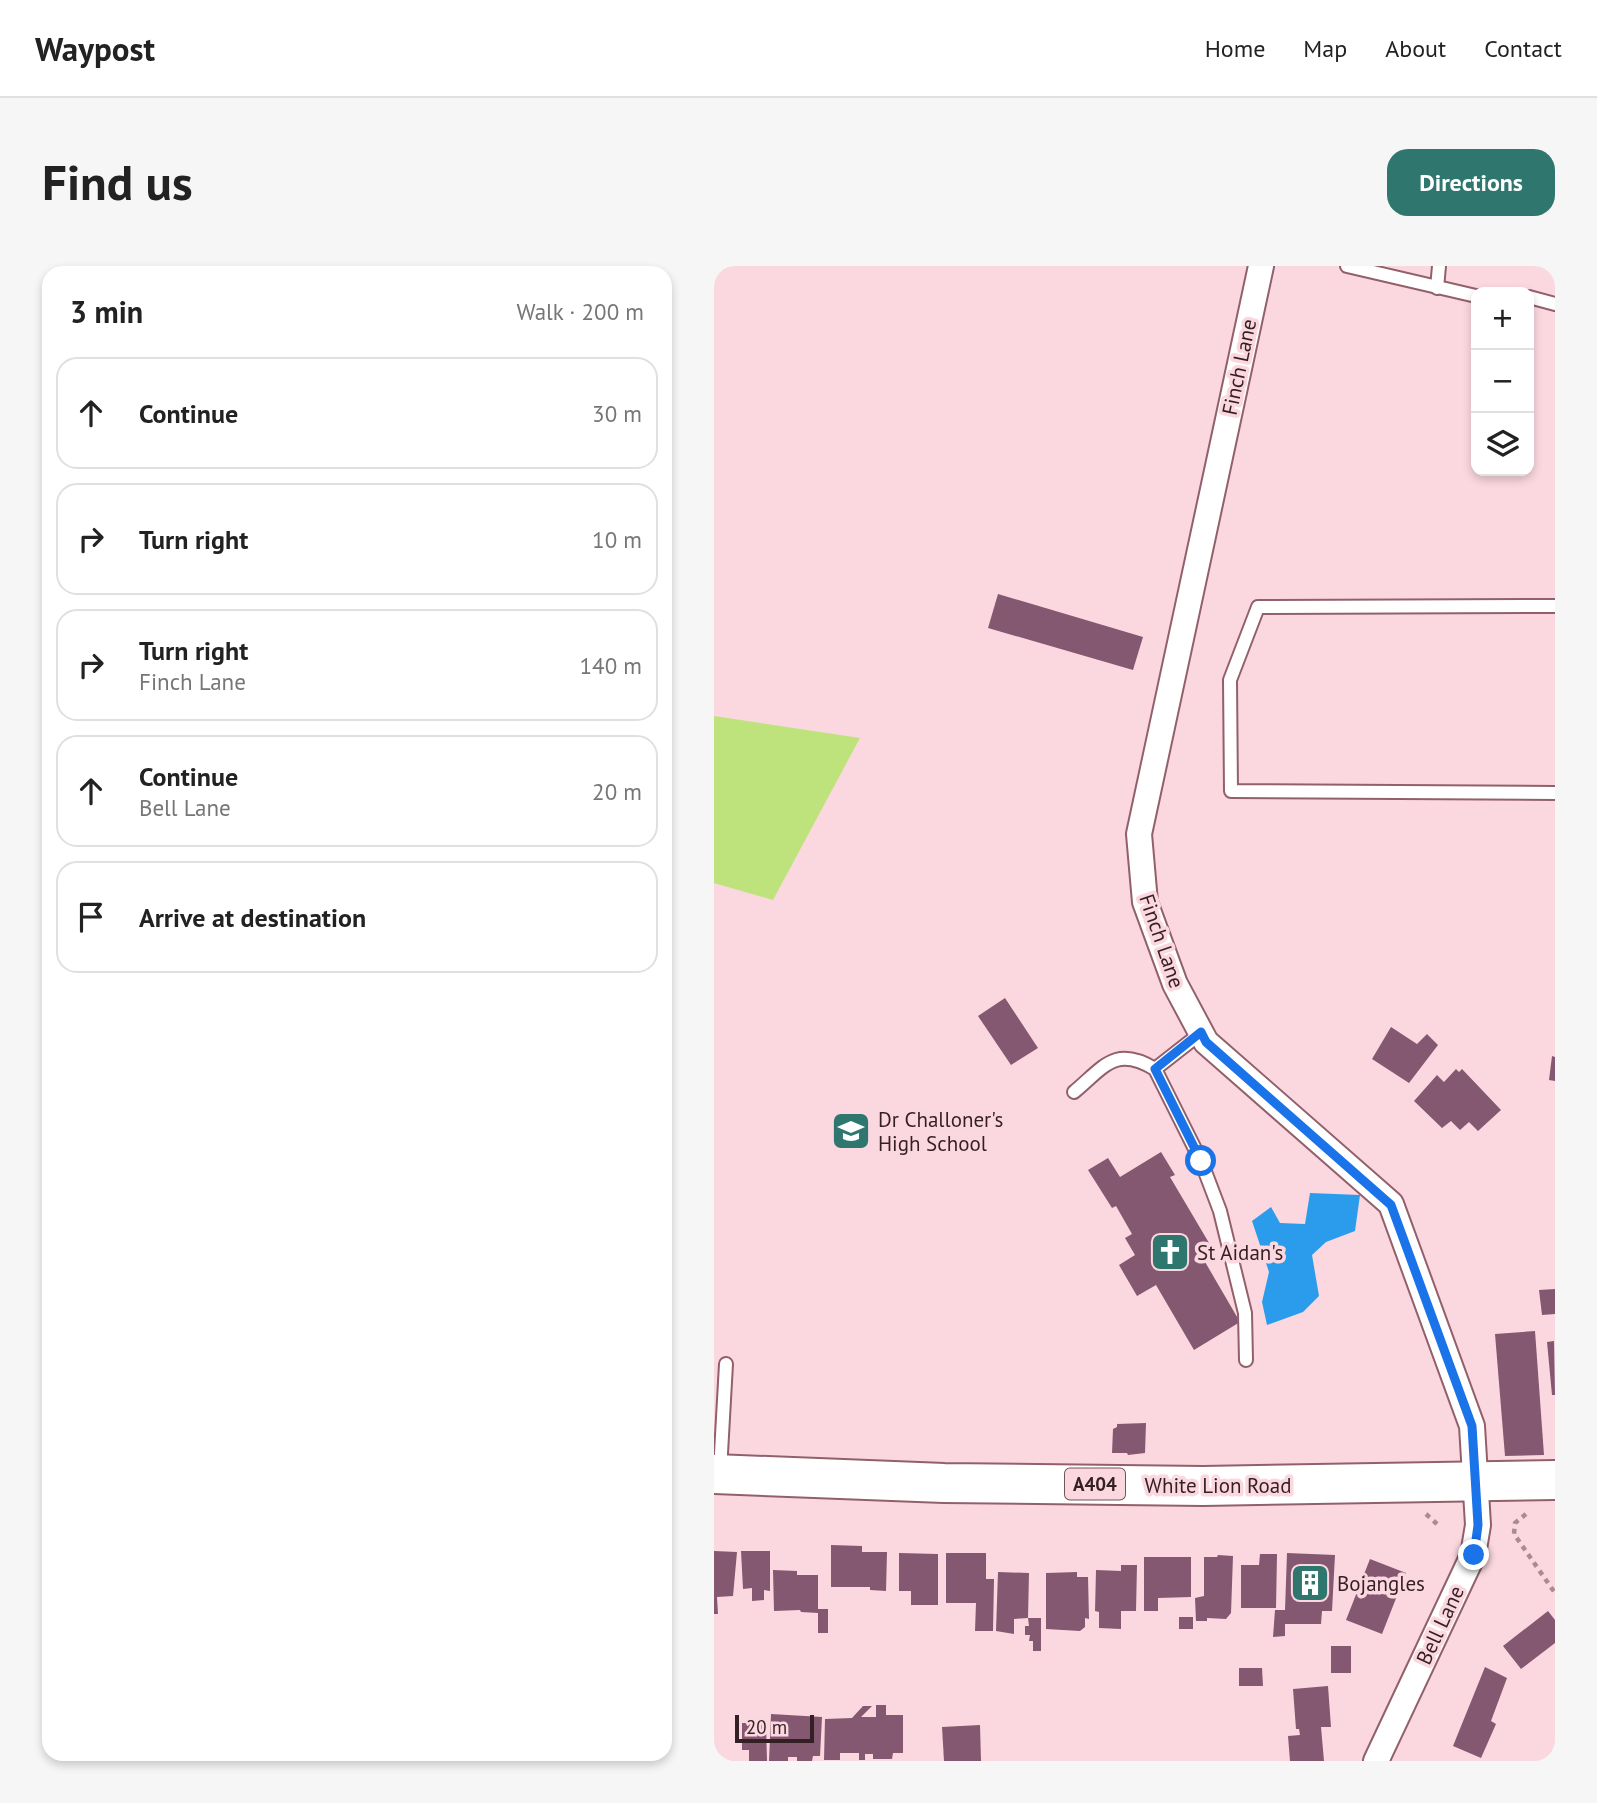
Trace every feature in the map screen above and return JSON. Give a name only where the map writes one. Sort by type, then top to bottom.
[{"type":"main road","name":"White Lion Road","points":[[717,1474],[944,1483],[1203,1486],[1555,1480]]},
{"type":"street","name":"Finch Lane","points":[[1261,266],[1139,834],[1145,902],[1175,984],[1206,1042],[1391,1205],[1472,1426],[1476,1482]]},
{"type":"street","name":"Bell Lane","points":[[1378,1761],[1474,1555],[1478,1525],[1476,1482]]},
{"type":"lane","points":[[1347,266],[1471,295]]},
{"type":"lane","points":[[1437,288],[1439,266]]},
{"type":"lane","points":[[1534,298],[1555,304]]},
{"type":"lane","points":[[1555,606],[1258,607],[1230,680],[1230,694],[1231,791],[1555,793]]},
{"type":"lane","points":[[1155,1069],[1201,1032]]},
{"type":"lane","points":[[1074,1092],[1107,1065],[1122,1057],[1143,1062],[1155,1069],[1201,1161],[1220,1211],[1245,1313],[1245,1360]]},
{"type":"lane","points":[[717,1474],[726,1364]]},
{"type":"path","points":[[1515,1523],[1514,1534],[1555,1592]]},
{"type":"green space","points":[[714,716],[860,738],[773,900],[714,883]]},
{"type":"water","points":[[1310,1193],[1360,1195],[1355,1231],[1326,1242],[1312,1255],[1319,1296],[1303,1312],[1267,1325],[1262,1302],[1269,1272],[1252,1221],[1271,1207],[1280,1223],[1305,1224]]},
{"type":"building","points":[[998,594],[1143,637],[1133,670],[988,628]]},
{"type":"building","points":[[1005,998],[1038,1048],[1011,1065],[978,1016]]},
{"type":"building","points":[[1391,1027],[1417,1044],[1427,1034],[1438,1045],[1409,1083],[1372,1059]]},
{"type":"building","points":[[1552,1056],[1555,1057],[1555,1081],[1549,1080]]},
{"type":"building","points":[[1456,1069],[1459,1072],[1462,1069],[1501,1110],[1478,1131],[1469,1122],[1460,1130],[1451,1121],[1442,1128],[1414,1101],[1437,1075],[1444,1082]]},
{"type":"building","name":"St Aidan's","points":[[1161,1152],[1175,1175],[1170,1177],[1212,1248],[1201,1255],[1240,1322],[1194,1350],[1156,1285],[1137,1296],[1119,1265],[1135,1255],[1125,1238],[1132,1234],[1116,1206],[1112,1208],[1088,1170],[1108,1158],[1120,1177]]},
{"type":"building","points":[[1555,1289],[1555,1314],[1542,1315],[1539,1290]]},
{"type":"building","points":[[1535,1331],[1544,1455],[1505,1456],[1495,1334]]},
{"type":"building","points":[[1554,1341],[1555,1395],[1552,1395],[1547,1342]]},
{"type":"building","points":[[1146,1423],[1145,1453],[1112,1453],[1113,1429],[1117,1424]]},
{"type":"building","points":[[831,1545],[862,1546],[862,1552],[887,1552],[886,1591],[870,1590],[870,1587],[831,1587]]},
{"type":"building","points":[[714,1551],[737,1552],[733,1596],[717,1597],[718,1614],[714,1614]]},
{"type":"building","points":[[741,1551],[770,1551],[770,1591],[764,1590],[764,1600],[752,1601],[752,1588],[743,1589]]},
{"type":"building","points":[[899,1553],[938,1554],[938,1605],[911,1605],[911,1591],[899,1591]]},
{"type":"building","points":[[946,1553],[986,1553],[986,1579],[994,1579],[993,1631],[975,1631],[976,1603],[946,1603]]},
{"type":"building","name":"Bojangles","points":[[1287,1553],[1335,1555],[1332,1611],[1322,1611],[1321,1624],[1285,1624],[1285,1636],[1273,1637],[1275,1610],[1285,1610]]},
{"type":"building","points":[[1260,1554],[1277,1554],[1276,1608],[1241,1608],[1241,1565],[1259,1565]]},
{"type":"building","points":[[1233,1556],[1231,1613],[1226,1619],[1207,1618],[1207,1621],[1196,1621],[1195,1598],[1204,1596],[1204,1557]]},
{"type":"building","points":[[1144,1557],[1191,1557],[1191,1597],[1158,1598],[1158,1611],[1144,1611]]},
{"type":"building","points":[[1370,1559],[1406,1573],[1382,1634],[1346,1620]]},
{"type":"building","points":[[1121,1565],[1137,1565],[1136,1611],[1121,1611],[1121,1629],[1099,1628],[1099,1612],[1095,1611],[1096,1570],[1121,1571]]},
{"type":"building","points":[[773,1570],[797,1571],[797,1575],[818,1575],[818,1609],[828,1609],[828,1633],[818,1633],[818,1613],[800,1610],[774,1611]]},
{"type":"building","points":[[998,1572],[1029,1573],[1028,1618],[1014,1619],[1014,1634],[996,1631]]},
{"type":"building","points":[[1077,1572],[1077,1577],[1088,1577],[1089,1619],[1085,1618],[1085,1627],[1080,1631],[1046,1629],[1046,1573]]},
{"type":"building","points":[[1548,1611],[1555,1620],[1555,1643],[1521,1669],[1503,1646]]},
{"type":"building","points":[[1179,1617],[1193,1617],[1193,1629],[1179,1629]]},
{"type":"building","points":[[1028,1618],[1041,1618],[1041,1651],[1033,1651],[1030,1635],[1025,1635],[1025,1626],[1029,1626]]},
{"type":"building","points":[[1331,1646],[1351,1646],[1351,1673],[1331,1673]]},
{"type":"building","points":[[1485,1667],[1507,1678],[1491,1721],[1496,1724],[1481,1758],[1453,1746]]},
{"type":"building","points":[[1239,1668],[1262,1668],[1263,1686],[1239,1686]]},
{"type":"building","points":[[1328,1686],[1331,1727],[1321,1727],[1324,1761],[1290,1761],[1288,1736],[1300,1735],[1299,1729],[1296,1729],[1293,1689]]},
{"type":"building","points":[[876,1705],[886,1705],[886,1715],[903,1715],[903,1753],[893,1753],[892,1759],[873,1759],[873,1754],[865,1754],[865,1760],[859,1760],[859,1753],[840,1753],[840,1760],[824,1760],[825,1719],[852,1718],[863,1706],[872,1706],[861,1717],[876,1717]]},
{"type":"building","points":[[771,1714],[822,1717],[820,1756],[813,1756],[812,1761],[797,1761],[797,1757],[788,1757],[788,1761],[769,1761]]},
{"type":"building","points":[[742,1723],[766,1723],[767,1761],[749,1761],[749,1750],[742,1750]]},
{"type":"building","points":[[980,1725],[981,1761],[944,1761],[942,1727]]},
{"type":"place","name":"Dr Challoner's High School","points":[[851,1131]]},
{"type":"place","name":"St Aidan's","points":[[1170,1252]]},
{"type":"place","name":"Bojangles","points":[[1310,1583]]},
{"type":"route","points":[[1201,1161],[1155,1069],[1201,1032],[1206,1042],[1391,1205],[1472,1426],[1478,1525],[1474,1555]]}]
